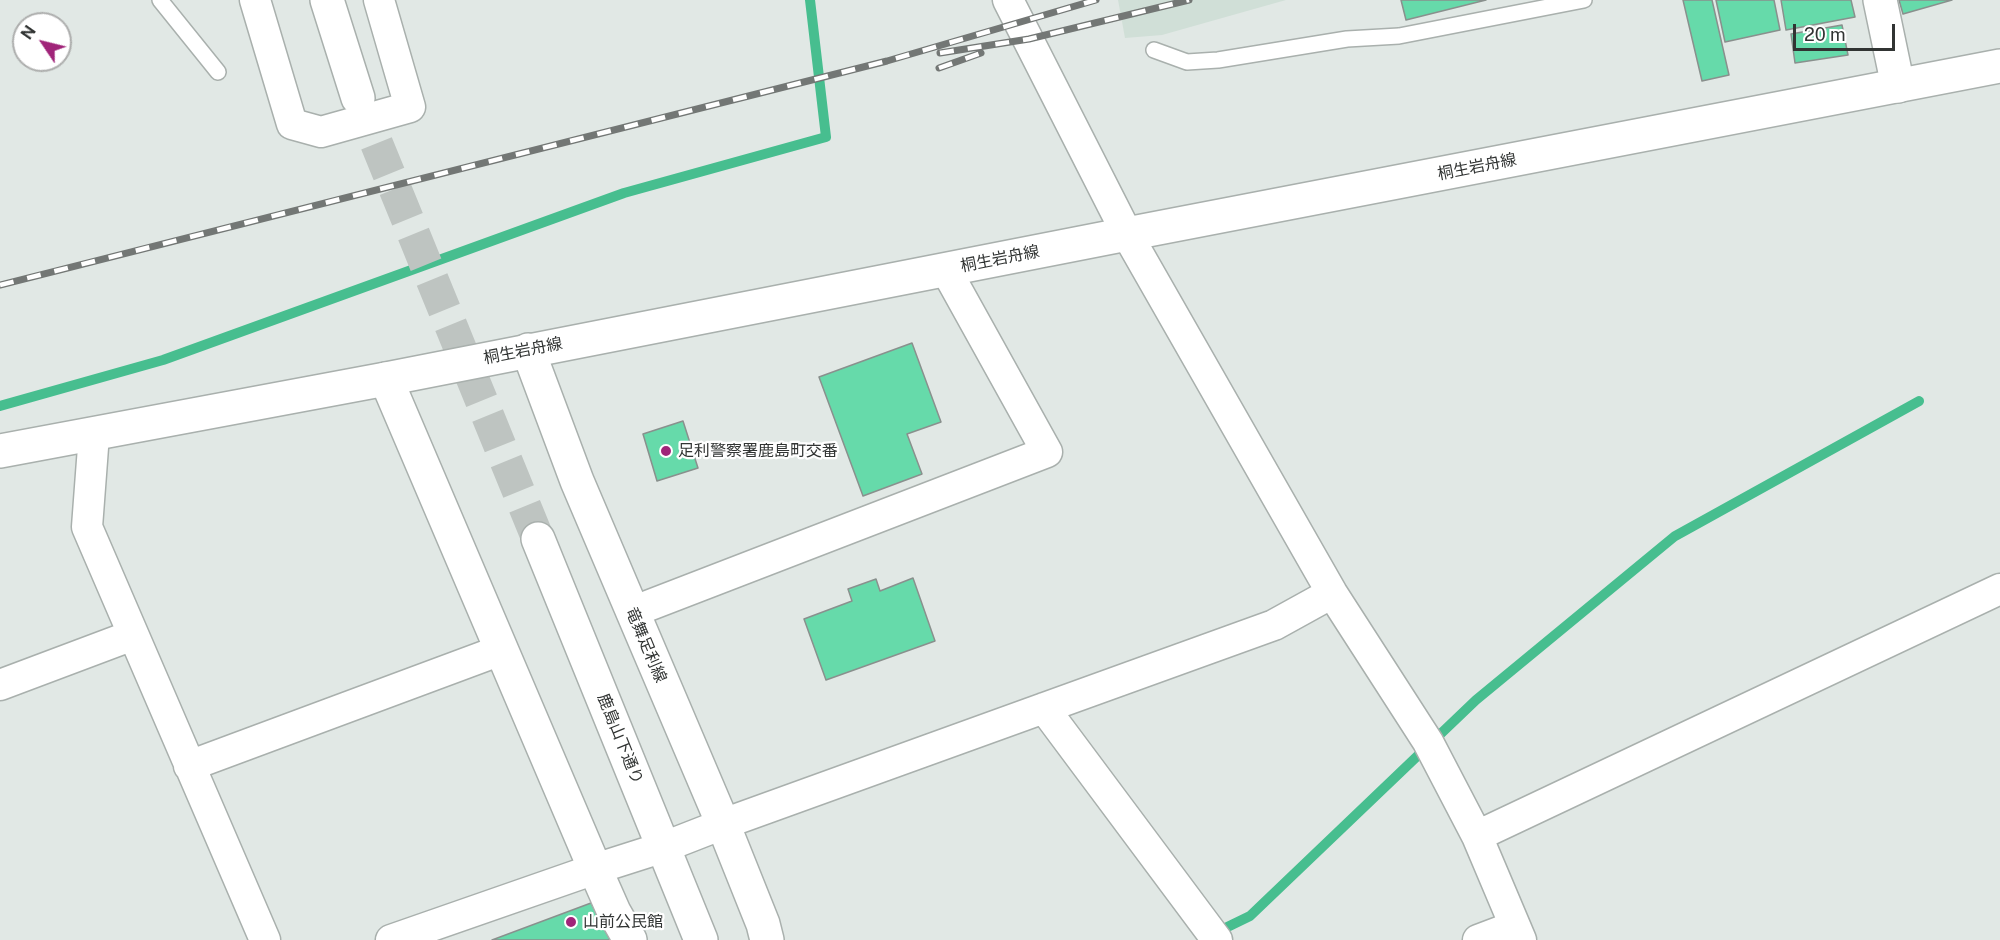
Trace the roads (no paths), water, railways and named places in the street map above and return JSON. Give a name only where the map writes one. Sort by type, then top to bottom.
[{"type":"main road","points":[[327,0],[358,98]]},
{"type":"main road","points":[[1880,0],[1898,86]]},
{"type":"main road","name":"桐生岩舟線","points":[[0,451],[386,379],[2000,66]]},
{"type":"main road","name":"竜舞足利線","points":[[528,350],[577,481],[723,824],[763,924],[767,940]]},
{"type":"main road","points":[[386,379],[595,869],[614,912],[630,940]]},
{"type":"main road","name":"鹿島山下通り","points":[[538,539],[701,940]]},
{"type":"street","points":[[255,0],[292,124],[321,132],[410,106],[378,0]]},
{"type":"street","points":[[1008,0],[1127,234],[1332,593],[1428,742],[1477,836],[1518,933],[1478,940]]},
{"type":"street","points":[[632,612],[1047,452],[946,270]]},
{"type":"street","points":[[94,434],[87,527],[265,940]]},
{"type":"street","points":[[1477,836],[2000,589]]},
{"type":"street","points":[[391,940],[664,847],[1274,625],[1332,593]]},
{"type":"street","points":[[0,685],[133,635]]},
{"type":"street","points":[[189,766],[501,650]]},
{"type":"street","points":[[1044,708],[1217,940]]},
{"type":"lane","points":[[160,0],[218,72]]},
{"type":"lane","points":[[1154,50],[1187,62],[1218,60],[1347,39],[1399,36],[1584,0]]},
{"type":"waterway","points":[[0,406],[163,360],[624,193],[826,137],[810,0]]},
{"type":"waterway","points":[[1215,933],[1250,916],[1476,700],[1675,536],[1919,401]]},
{"type":"tunnel","points":[[358,98],[538,539]]},
{"type":"railway","points":[[0,285],[887,61],[1096,0]]},
{"type":"railway","points":[[940,53],[1029,39],[1189,0]]},
{"type":"railway","points":[[939,68],[981,53]]},
{"type":"place","name":"足利警察署鹿島町交番","points":[[666,451]]},
{"type":"place","name":"山前公民館","points":[[571,922]]}]
